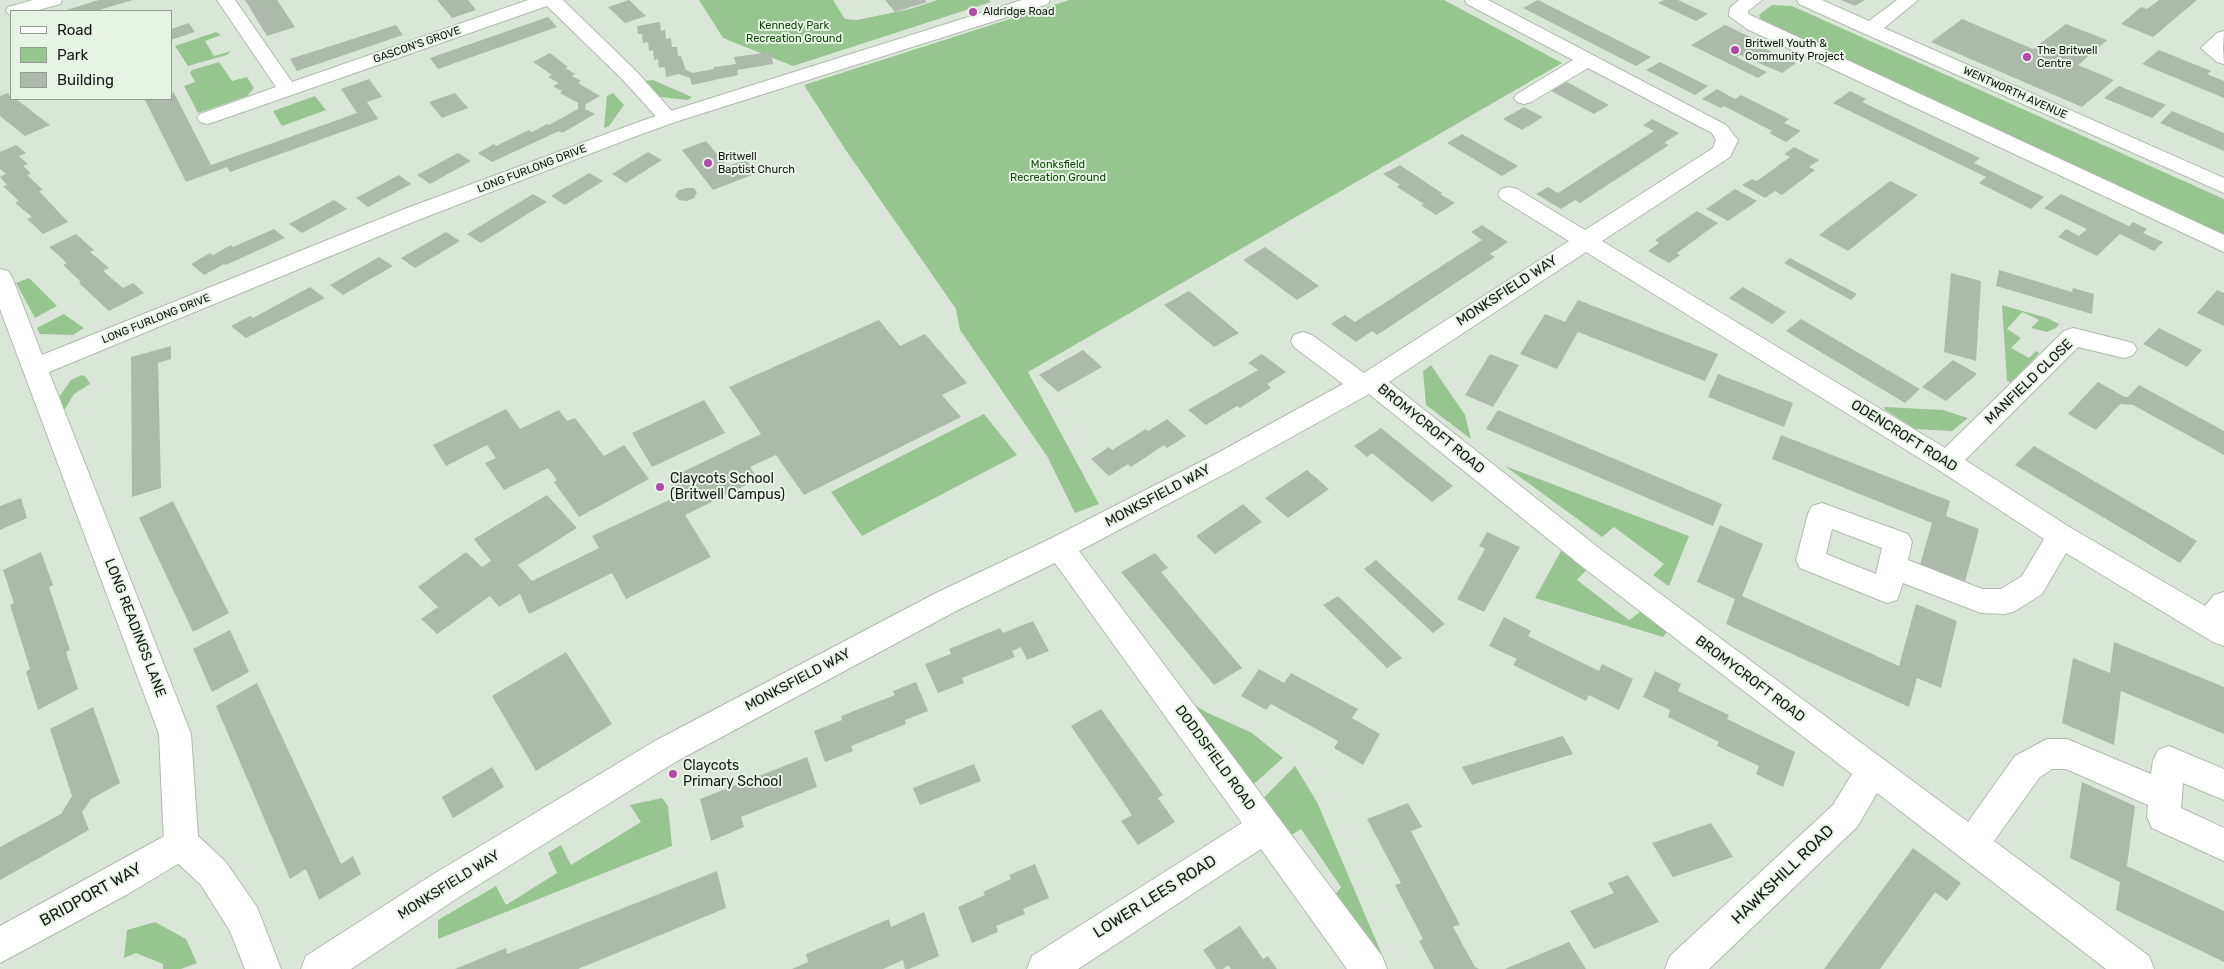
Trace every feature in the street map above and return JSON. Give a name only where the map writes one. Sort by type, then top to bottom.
[{"type":"street","points":[[18,10],[53,0]]},
{"type":"street","points":[[226,0],[287,89]]},
{"type":"street","name":"GASCON'S GROVE","points":[[207,118],[546,0]]},
{"type":"street","points":[[552,0],[630,76],[668,118]]},
{"type":"street","name":"LONG FURLONG DRIVE","points":[[34,368],[410,215],[668,118],[1042,0]]},
{"type":"street","name":"MONKSFIELD WAY","points":[[319,969],[444,886],[666,751],[946,602],[1060,547],[1224,462],[1366,383],[1583,240],[1722,152],[1727,140],[1719,129],[1474,0]]},
{"type":"street","points":[[1753,0],[1738,8],[1738,16],[1754,26],[2224,244]]},
{"type":"street","name":"WENTWORTH AVENUE","points":[[1806,0],[2224,186]]},
{"type":"street","points":[[1870,29],[1909,0]]},
{"type":"street","points":[[2224,37],[2211,48],[2224,58]]},
{"type":"street","points":[[1524,98],[1587,60]]},
{"type":"street","name":"ODENCROFT ROAD","points":[[1509,194],[1947,462],[2061,536],[2219,620]]},
{"type":"street","name":"LONG READINGS LANE","points":[[0,277],[175,734],[180,794],[181,843]]},
{"type":"street","name":"MANFIELD CLOSE","points":[[1947,462],[2073,337],[2124,349]]},
{"type":"street","name":"BROMYCROFT ROAD","points":[[1303,341],[1366,383],[1594,560],[2136,969]]},
{"type":"street","points":[[1893,566],[1981,601],[2004,602],[2032,585],[2061,536]]},
{"type":"street","name":"DODDSFIELD ROAD","points":[[1060,547],[1370,969]]},
{"type":"street","points":[[1972,844],[2027,767],[2047,754],[2068,754],[2165,796]]},
{"type":"street","points":[[2224,785],[2169,761],[2164,817],[2224,845]]},
{"type":"street","name":"HAWKSHILL ROAD","points":[[1683,969],[1845,816],[1872,771]]},
{"type":"street","name":"LOWER LEES ROAD","points":[[1045,969],[1266,827]]},
{"type":"street","points":[[181,843],[213,873],[244,920],[263,969]]},
{"type":"street","name":"BRIDPORT WAY","points":[[0,945],[116,882],[181,843]]},
{"type":"green space","name":"Kennedy Park Recreation Ground","points":[[699,0],[833,0],[845,19],[857,20],[910,9],[938,0],[989,0],[991,2],[793,66],[723,38]]},
{"type":"green space","name":"Monksfield Recreation Ground","points":[[1069,0],[1444,0],[1562,63],[1028,372],[1099,504],[1075,513],[1047,456],[960,330],[956,309],[845,149],[804,85]]},
{"type":"green space","points":[[1772,5],[1792,6],[2224,199],[2224,236],[1763,26],[1759,15]]},
{"type":"green space","points":[[216,32],[221,35],[205,41],[214,56],[231,51],[227,55],[188,66],[175,46]]},
{"type":"green space","points":[[219,62],[232,81],[247,77],[254,88],[247,96],[198,113],[184,86],[195,82],[190,73],[192,70]]},
{"type":"green space","points":[[653,80],[692,97],[688,100],[652,96],[644,81]]},
{"type":"green space","points":[[613,93],[624,105],[609,126],[604,128],[607,96]]},
{"type":"green space","points":[[315,96],[326,110],[282,126],[273,111]]},
{"type":"green space","points":[[29,278],[57,306],[35,318],[16,283]]},
{"type":"green space","points":[[2002,305],[2047,318],[2059,324],[2056,328],[2047,332],[2031,328],[2039,320],[2022,312],[2007,329],[2021,338],[2011,348],[2029,358],[2036,351],[2039,353],[2013,383],[2007,381]]},
{"type":"green space","points":[[64,314],[84,328],[73,335],[40,334],[37,328]]},
{"type":"green space","points":[[1431,365],[1465,415],[1471,439],[1426,405],[1423,371]]},
{"type":"green space","points":[[82,375],[86,377],[90,384],[74,394],[65,409],[54,413],[52,407],[71,380]]},
{"type":"green space","points":[[1885,407],[1943,410],[1968,418],[1952,431],[1915,429],[1884,409]]},
{"type":"green space","points":[[984,414],[1017,455],[862,536],[831,492]]},
{"type":"green space","points":[[1505,466],[1689,536],[1669,586],[1653,575],[1664,564],[1614,527],[1602,537]]},
{"type":"green space","points":[[1562,549],[1588,568],[1577,580],[1629,620],[1643,610],[1668,630],[1663,637],[1535,598]]},
{"type":"green space","points":[[1182,697],[1206,712],[1252,733],[1283,758],[1245,792]]},
{"type":"green space","points":[[1295,766],[1317,802],[1386,964],[1382,969],[1326,907],[1341,887],[1301,829],[1279,843],[1253,809]]},
{"type":"green space","points":[[662,798],[668,806],[672,846],[438,939],[438,920],[496,886],[506,905],[557,873],[548,853],[561,845],[571,865],[641,822],[630,805]]},
{"type":"green space","points":[[155,922],[186,939],[197,963],[181,969],[163,969],[163,964],[136,953],[124,958],[127,930]]},
{"type":"building","points":[[99,0],[133,0],[99,10],[66,10]]},
{"type":"building","points":[[245,0],[277,0],[295,27],[267,36]]},
{"type":"building","points":[[437,0],[468,0],[476,10],[452,18]]},
{"type":"building","points":[[629,0],[646,16],[625,23],[608,7]]},
{"type":"building","points":[[885,0],[925,0],[927,2],[895,12]]},
{"type":"building","points":[[1538,0],[1651,57],[1636,66],[1523,8]]},
{"type":"building","points":[[1664,0],[1678,0],[1708,14],[1696,21],[1658,3]]},
{"type":"building","points":[[1841,0],[1865,0],[1855,6]]},
{"type":"building","points":[[2159,0],[2197,0],[2153,37],[2121,24],[2141,7],[2147,9]]},
{"type":"building","points":[[548,17],[557,27],[438,69],[430,58]]},
{"type":"building","name":"The Britwell Centre","points":[[1962,19],[2033,49],[2066,24],[2107,40],[2078,65],[2114,80],[2082,107],[1931,42]]},
{"type":"building","points":[[660,22],[661,31],[665,30],[666,39],[671,38],[672,47],[677,47],[678,56],[681,56],[686,70],[693,73],[714,69],[714,67],[736,64],[734,57],[771,52],[773,64],[737,70],[738,75],[692,85],[690,78],[679,74],[666,77],[665,67],[659,68],[658,59],[654,60],[653,50],[649,51],[648,42],[643,43],[642,34],[638,34],[637,26]]},
{"type":"building","points":[[189,23],[195,32],[172,40],[172,29]]},
{"type":"building","points":[[396,25],[403,35],[297,71],[290,59]]},
{"type":"building","name":"Britwell Youth & Community Project","points":[[1725,25],[1755,39],[1751,42],[1796,63],[1782,73],[1740,55],[1736,57],[1767,72],[1758,78],[1691,45]]},
{"type":"building","points":[[2159,50],[2211,71],[2207,74],[2224,81],[2224,98],[2142,64]]},
{"type":"building","points":[[550,53],[568,67],[565,68],[575,74],[572,76],[581,81],[578,83],[600,96],[586,104],[585,109],[595,114],[562,133],[559,131],[492,162],[478,153],[494,144],[496,146],[529,130],[532,132],[547,124],[549,125],[578,109],[578,103],[560,93],[562,91],[553,86],[559,83],[548,77],[552,75],[533,62]]},
{"type":"building","points":[[1660,62],[1708,86],[1695,95],[1646,70]]},
{"type":"building","points":[[369,79],[382,97],[367,102],[378,119],[230,172],[227,167],[186,182],[145,100],[172,100],[173,91],[211,165],[357,113],[341,89]]},
{"type":"building","points":[[1567,82],[1609,105],[1594,114],[1551,91]]},
{"type":"building","points":[[2119,86],[2166,105],[2152,118],[2104,98]]},
{"type":"building","points":[[1717,89],[1735,99],[1741,95],[1789,119],[1784,123],[1801,131],[1786,142],[1769,133],[1772,131],[1724,106],[1721,108],[1702,99]]},
{"type":"building","points":[[1850,91],[1866,99],[1862,102],[1980,158],[1974,163],[2044,197],[2031,209],[1979,183],[1986,177],[1833,103]]},
{"type":"building","points":[[8,93],[10,100],[17,100],[50,125],[25,136],[0,116],[0,96]]},
{"type":"building","points":[[455,93],[468,108],[442,118],[429,102]]},
{"type":"building","points":[[1524,107],[1543,117],[1522,130],[1503,119]]},
{"type":"building","points":[[2172,111],[2224,133],[2224,151],[2160,123]]},
{"type":"building","points":[[1652,119],[1679,133],[1664,143],[1669,145],[1580,203],[1575,200],[1561,209],[1536,194],[1548,187],[1558,193],[1654,131],[1643,125]]},
{"type":"building","points":[[1462,134],[1518,166],[1502,176],[1447,143]]},
{"type":"building","name":"Britwell Baptist Church","points":[[706,141],[727,166],[746,160],[757,173],[713,190],[682,150]]},
{"type":"building","points":[[16,145],[26,153],[19,156],[28,164],[23,166],[31,173],[27,175],[43,190],[39,191],[68,222],[43,234],[27,219],[32,217],[15,203],[19,201],[3,186],[7,185],[0,177],[6,174],[0,169],[0,152]]},
{"type":"building","points":[[1794,147],[1819,160],[1809,167],[1815,170],[1782,195],[1775,191],[1765,198],[1742,185],[1752,179],[1757,181],[1790,157],[1784,154]]},
{"type":"building","points":[[648,152],[662,160],[626,183],[612,174]]},
{"type":"building","points":[[458,153],[471,161],[430,184],[417,175]]},
{"type":"building","points":[[1400,165],[1455,203],[1436,215],[1421,205],[1424,204],[1397,187],[1400,185],[1383,174]]},
{"type":"building","points":[[589,173],[603,181],[565,205],[551,196]]},
{"type":"building","points":[[399,175],[411,184],[368,207],[356,198]]},
{"type":"building","points":[[1890,181],[1918,195],[1848,251],[1819,235]]},
{"type":"building","points":[[694,188],[697,192],[694,198],[687,201],[679,200],[675,196],[678,191]]},
{"type":"building","points":[[1735,189],[1757,201],[1728,221],[1706,209]]},
{"type":"building","points":[[533,194],[547,202],[481,243],[467,234]]},
{"type":"building","points":[[2061,194],[2129,226],[2133,222],[2147,229],[2143,233],[2163,242],[2154,251],[2120,234],[2097,256],[2058,237],[2066,229],[2079,236],[2087,229],[2044,208]]},
{"type":"building","points":[[334,200],[347,209],[302,233],[289,224]]},
{"type":"building","points":[[1697,211],[1718,223],[1677,253],[1680,255],[1669,263],[1648,251],[1659,243],[1655,240]]},
{"type":"building","points":[[1482,225],[1508,242],[1490,254],[1495,257],[1377,335],[1372,331],[1356,342],[1331,324],[1345,315],[1355,322],[1482,240],[1471,232]]},
{"type":"building","points":[[274,229],[285,238],[226,265],[224,264],[204,275],[191,264],[210,253],[213,255],[231,245],[233,247]]},
{"type":"building","points":[[446,232],[460,241],[415,268],[401,258]]},
{"type":"building","points":[[76,234],[94,250],[90,252],[109,268],[103,271],[123,288],[133,283],[144,293],[109,311],[79,283],[81,282],[63,265],[67,263],[49,247]]},
{"type":"building","points":[[1265,247],[1319,286],[1297,300],[1243,260]]},
{"type":"building","points":[[379,257],[393,266],[343,295],[330,285]]},
{"type":"building","points":[[1790,258],[1857,294],[1851,300],[1784,263]]},
{"type":"building","points":[[1999,270],[2072,292],[2073,288],[2094,294],[2092,314],[1996,286]]},
{"type":"building","points":[[1951,273],[1981,281],[1976,361],[1944,352]]},
{"type":"building","points":[[310,287],[325,298],[246,338],[231,326],[250,316],[253,318]]},
{"type":"building","points":[[1743,287],[1786,312],[1772,324],[1729,298]]},
{"type":"building","points":[[2217,290],[2224,293],[2224,326],[2197,313]]},
{"type":"building","points":[[1189,291],[1239,333],[1214,347],[1164,305]]},
{"type":"building","points":[[1578,300],[1718,354],[1705,381],[1578,332],[1557,369],[1520,354],[1545,314],[1565,322]]},
{"type":"building","points":[[1801,319],[1920,389],[1905,403],[1786,331]]},
{"type":"building","points":[[879,320],[900,346],[925,334],[967,383],[942,395],[961,417],[804,495],[776,455],[750,467],[758,479],[685,515],[711,557],[626,599],[612,573],[529,614],[520,594],[499,607],[490,596],[437,634],[421,619],[438,607],[418,587],[466,552],[482,567],[491,561],[474,539],[547,495],[577,528],[518,565],[532,581],[599,548],[592,536],[678,496],[668,479],[761,434],[729,387]]},
{"type":"building","points":[[2159,328],[2202,350],[2187,367],[2143,344]]},
{"type":"building","points":[[171,346],[171,359],[158,363],[161,488],[132,497],[131,357]]},
{"type":"building","points":[[1083,350],[1102,367],[1058,392],[1039,375]]},
{"type":"building","points":[[1262,354],[1286,372],[1267,384],[1271,388],[1240,408],[1237,406],[1206,425],[1188,410],[1258,370],[1248,363]]},
{"type":"building","points":[[1490,354],[1519,365],[1493,407],[1465,395]]},
{"type":"building","points":[[1953,360],[1977,374],[1946,401],[1922,387]]},
{"type":"building","points":[[1718,374],[1793,403],[1784,427],[1708,397]]},
{"type":"building","points":[[2098,382],[2125,397],[2128,397],[2139,385],[2224,431],[2224,455],[2133,405],[2120,404],[2096,430],[2068,414]]},
{"type":"building","points":[[704,400],[725,433],[652,467],[632,433]]},
{"type":"building","points":[[506,409],[520,429],[559,410],[567,421],[575,418],[604,456],[624,445],[649,479],[579,517],[554,482],[557,480],[548,468],[504,490],[485,463],[496,458],[487,445],[446,466],[433,445]]},
{"type":"building","points":[[1498,410],[1722,504],[1713,526],[1486,429]]},
{"type":"building","points":[[1167,419],[1186,436],[1167,448],[1164,445],[1131,467],[1128,464],[1109,476],[1091,459],[1109,447],[1112,450],[1146,429],[1148,431]]},
{"type":"building","points":[[1381,428],[1453,486],[1432,502],[1372,453],[1367,457],[1354,446]]},
{"type":"building","points":[[1781,435],[1950,501],[1946,516],[1979,529],[1964,586],[1919,568],[1932,523],[1772,459]]},
{"type":"building","points":[[2034,446],[2197,541],[2180,563],[2015,465]]},
{"type":"building","points":[[1307,470],[1329,489],[1288,518],[1265,498]]},
{"type":"building","points":[[21,498],[27,518],[0,530],[0,506]]},
{"type":"building","points":[[173,501],[229,613],[193,632],[139,518]]},
{"type":"building","points":[[1243,504],[1262,522],[1215,554],[1196,536]]},
{"type":"building","points":[[1720,525],[1763,544],[1742,596],[1899,666],[1916,604],[1957,621],[1941,688],[1917,678],[1909,707],[1726,624],[1735,599],[1697,582]]},
{"type":"building","points":[[1487,532],[1520,547],[1484,612],[1457,599],[1485,549],[1479,546]]},
{"type":"building","points":[[41,552],[53,585],[49,587],[70,650],[66,652],[78,689],[38,710],[26,672],[30,669],[10,605],[14,603],[3,570]]},
{"type":"building","points":[[1155,553],[1168,568],[1161,572],[1242,668],[1214,685],[1121,572]]},
{"type":"building","points":[[1376,560],[1445,624],[1433,633],[1364,569]]},
{"type":"building","points":[[1338,596],[1402,658],[1387,668],[1323,605]]},
{"type":"building","points":[[1504,617],[1531,631],[1528,636],[1599,671],[1602,664],[1633,679],[1619,710],[1589,695],[1586,701],[1513,665],[1517,659],[1489,646]]},
{"type":"building","points":[[1033,621],[1049,651],[1027,660],[1021,647],[1012,651],[1015,657],[962,678],[964,683],[938,693],[925,664],[951,654],[949,649],[1000,628],[1003,633]]},
{"type":"building","points":[[230,630],[249,672],[212,692],[193,649]]},
{"type":"building","points":[[2114,642],[2224,687],[2224,734],[2121,691],[2114,745],[2062,723],[2073,658],[2110,673]]},
{"type":"building","points":[[566,652],[612,724],[536,771],[492,696]]},
{"type":"building","points":[[1259,669],[1284,683],[1291,673],[1358,709],[1352,718],[1380,734],[1363,765],[1334,748],[1338,741],[1271,704],[1266,710],[1241,696]]},
{"type":"building","points":[[1655,671],[1681,684],[1678,691],[1729,715],[1727,719],[1795,752],[1783,787],[1756,774],[1759,766],[1717,746],[1719,742],[1668,717],[1670,710],[1643,697]]},
{"type":"building","points":[[916,682],[928,711],[905,720],[906,724],[851,746],[853,751],[825,762],[814,731],[842,720],[841,716],[895,695],[893,691]]},
{"type":"building","points":[[257,683],[341,864],[353,856],[361,874],[319,900],[306,869],[290,879],[216,706]]},
{"type":"building","points":[[93,707],[120,783],[91,799],[82,812],[89,830],[0,880],[0,847],[61,814],[72,796],[50,729]]},
{"type":"building","points":[[1101,709],[1163,795],[1158,798],[1175,822],[1138,845],[1121,821],[1132,815],[1071,726]]},
{"type":"building","points":[[1563,736],[1573,754],[1472,785],[1462,767]]},
{"type":"building","points":[[807,757],[817,787],[741,817],[744,827],[711,841],[700,799]]},
{"type":"building","points":[[974,764],[981,781],[920,805],[913,788]]},
{"type":"building","points":[[492,767],[504,787],[453,818],[442,797]]},
{"type":"building","points":[[2082,782],[2135,806],[2127,866],[2224,911],[2224,962],[2116,910],[2120,882],[2070,858]]},
{"type":"building","points":[[1408,803],[1422,827],[1411,831],[1460,925],[1453,927],[1475,967],[1479,969],[1434,969],[1419,941],[1423,939],[1395,885],[1401,883],[1367,819]]},
{"type":"building","points":[[1711,823],[1733,857],[1673,877],[1652,843]]},
{"type":"building","points":[[1913,848],[1961,883],[1947,901],[1935,892],[1880,969],[1824,969]]},
{"type":"building","points":[[1035,864],[1049,898],[1023,909],[1025,914],[996,926],[998,932],[972,943],[958,907],[985,895],[983,892],[1011,879],[1009,875]]},
{"type":"building","points":[[717,871],[726,908],[578,969],[455,969],[506,948],[507,954]]},
{"type":"building","points":[[1628,875],[1659,922],[1594,949],[1570,911],[1614,893],[1608,883]]},
{"type":"building","points":[[924,912],[939,956],[909,969],[905,969],[903,960],[883,969],[792,969],[808,962],[806,954],[889,919],[891,927]]},
{"type":"building","points":[[1240,926],[1263,959],[1268,956],[1277,969],[1231,969],[1228,965],[1223,969],[1216,969],[1203,950]]},
{"type":"building","points":[[1569,942],[1586,969],[1505,969]]},
{"type":"place","name":"Aldridge Road","points":[[973,12]]},
{"type":"place","name":"Britwell Youth & Community Project","points":[[1735,50]]},
{"type":"place","name":"The Britwell Centre","points":[[2027,57]]},
{"type":"place","name":"Britwell Baptist Church","points":[[708,163]]},
{"type":"place","name":"Claycots School (Britwell Campus)","points":[[660,487]]},
{"type":"place","name":"Claycots Primary School","points":[[673,774]]}]
